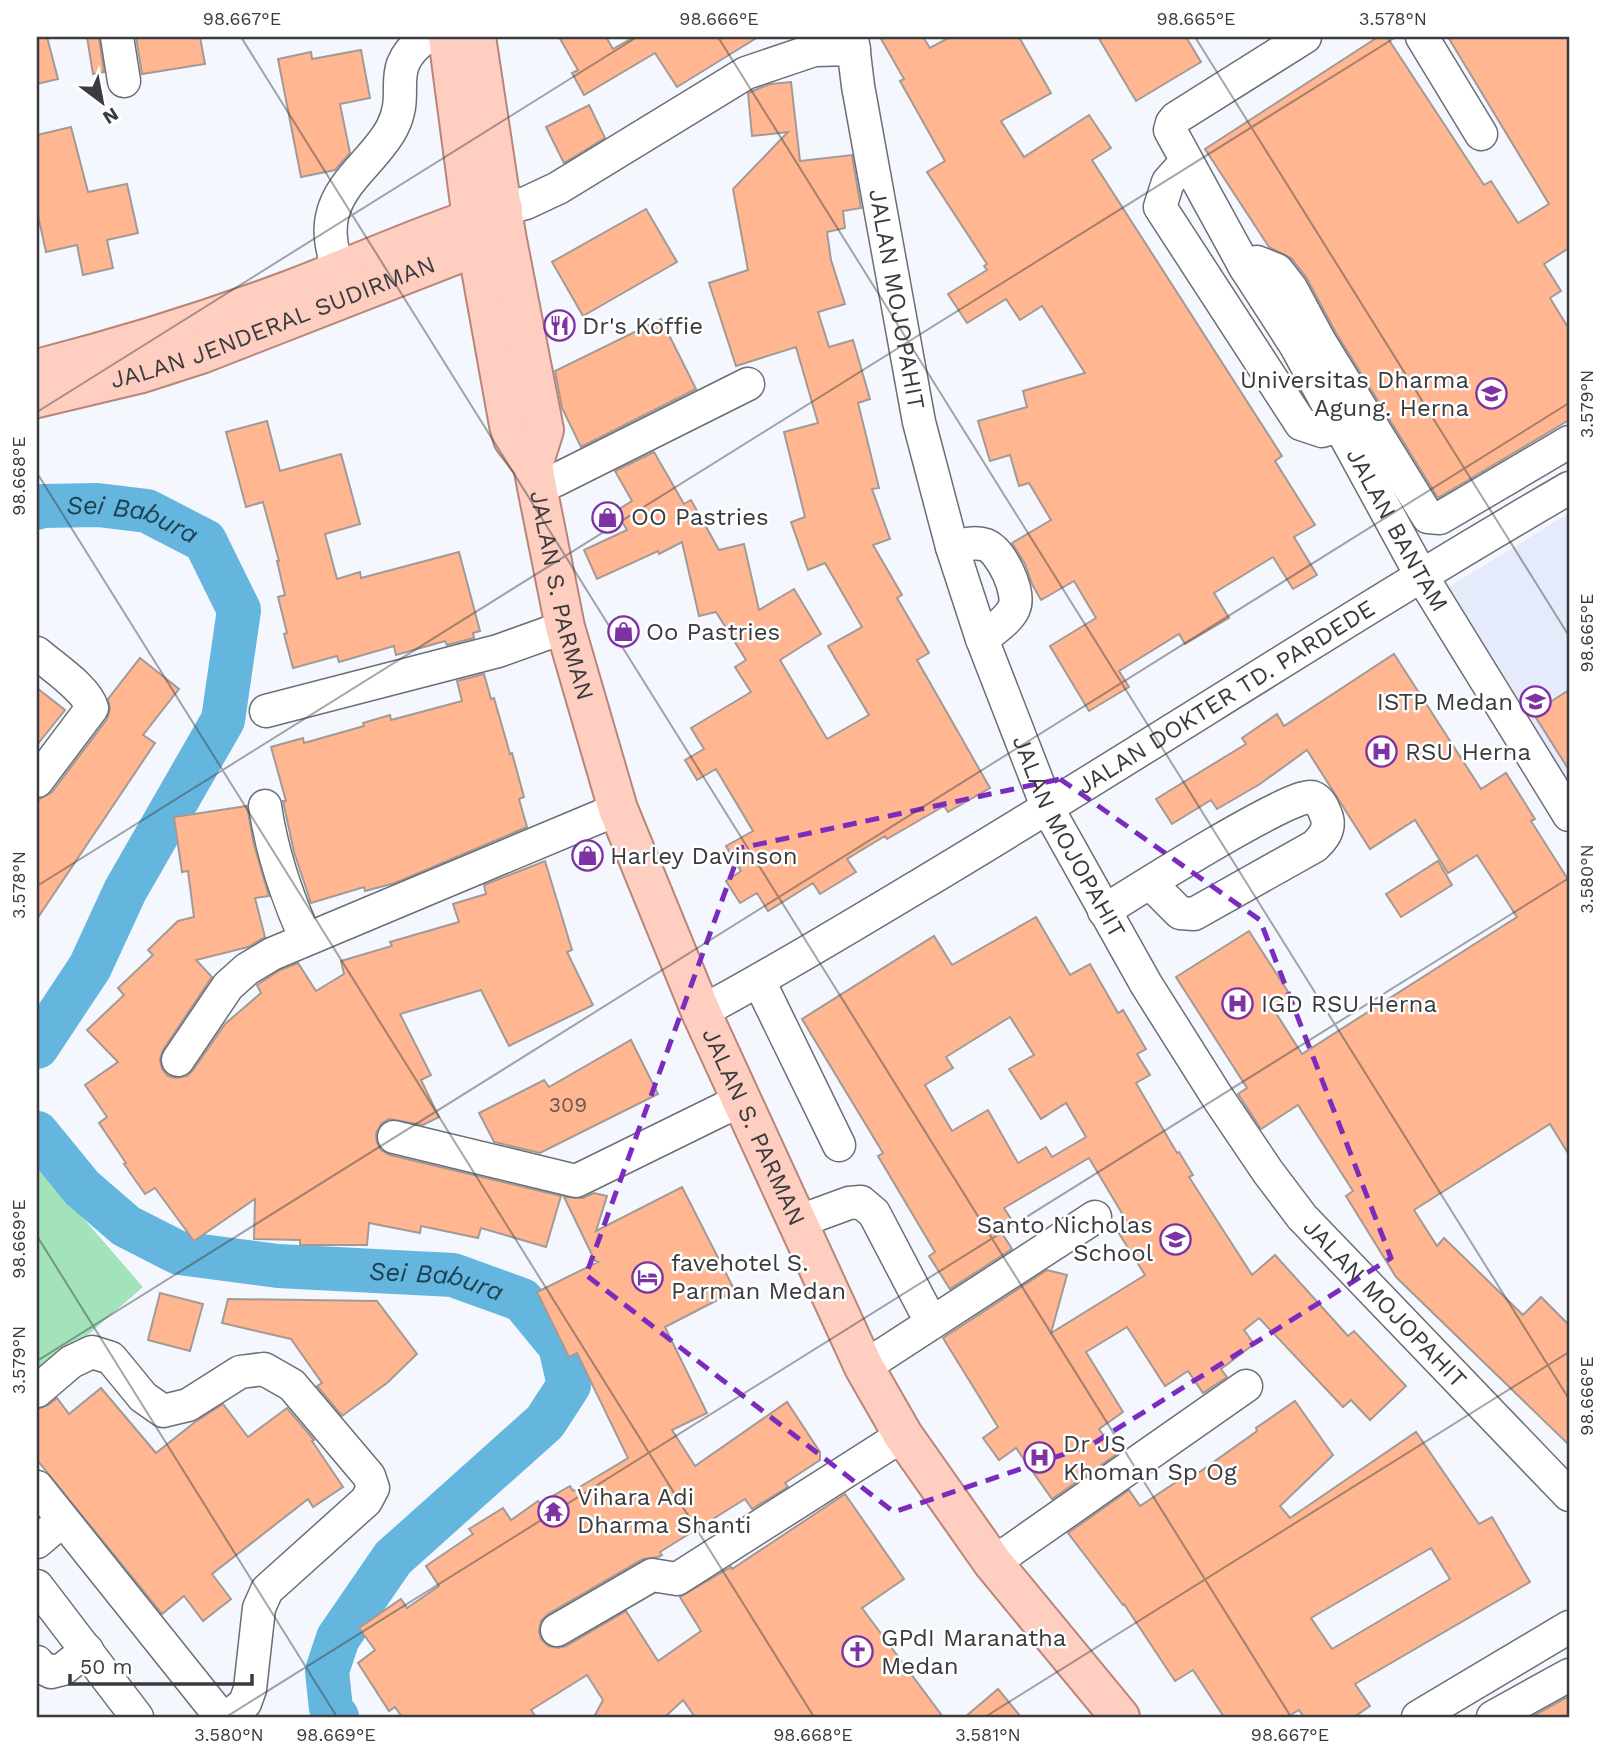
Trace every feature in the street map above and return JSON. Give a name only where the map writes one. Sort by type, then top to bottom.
[{"type":"main road","points":[[448,37],[466,169],[490,227]]},
{"type":"main road","points":[[476,37],[490,227]]},
{"type":"main road","points":[[399,246],[425,223],[466,169]]},
{"type":"main road","name":"JALAN JENDERAL SUDIRMAN","points":[[37,369],[174,331],[292,289],[399,246],[490,227]]},
{"type":"main road","name":"JALAN JENDERAL SUDIRMAN","points":[[37,398],[142,373],[201,354],[490,227]]},
{"type":"main road","name":"JALAN S. PARMAN","points":[[490,227],[511,432],[535,476],[565,627],[618,809],[701,1012],[864,1367],[903,1435],[993,1563],[1119,1717]]},
{"type":"street","points":[[117,37],[124,80]]},
{"type":"street","points":[[338,270],[330,239],[332,215],[347,185],[393,128],[400,104],[400,69],[408,53],[426,37]]},
{"type":"street","name":"JALAN BANTAM","points":[[1305,37],[1176,118],[1170,130],[1245,267],[1308,344],[1339,426],[1421,575],[1569,816]]},
{"type":"street","points":[[1422,37],[1480,134]]},
{"type":"street","points":[[490,227],[746,73],[814,50],[853,43]]},
{"type":"street","name":"JALAN MOJOPAHIT","points":[[853,43],[858,86],[919,422],[952,547],[982,639],[1048,809],[1146,984],[1268,1172],[1303,1217],[1569,1495]]},
{"type":"street","points":[[1186,162],[1168,182],[1160,207],[1301,424],[1322,430],[1339,426]]},
{"type":"street","points":[[1308,344],[1427,516],[1440,518],[1569,442]]},
{"type":"street","points":[[535,476],[556,480],[748,384]]},
{"type":"street","points":[[1540,459],[1565,491]]},
{"type":"street","name":"JALAN DOKTER TD. PARDEDE","points":[[701,1012],[759,981],[1048,809],[1421,575],[1565,491]]},
{"type":"street","points":[[1469,500],[1489,535]]},
{"type":"street","points":[[952,547],[988,545],[998,556],[1016,593],[1014,608],[1003,622],[982,639]]},
{"type":"street","points":[[266,711],[498,651],[565,627]]},
{"type":"street","points":[[37,653],[90,699],[92,708],[37,781]]},
{"type":"street","points":[[1104,911],[1150,883],[1277,809],[1300,798],[1310,796],[1318,801],[1324,810],[1328,824],[1326,832],[1315,846],[1194,914],[1180,913],[1150,883]]},
{"type":"street","points":[[265,806],[270,844],[278,872],[306,939]]},
{"type":"street","points":[[178,1060],[228,986],[247,969],[272,954],[618,809]]},
{"type":"street","points":[[759,981],[839,1146]]},
{"type":"street","points":[[394,1137],[576,1181],[741,1100]]},
{"type":"street","points":[[797,1222],[849,1203],[861,1202],[866,1205],[880,1224],[931,1322]]},
{"type":"street","points":[[864,1367],[1095,1217]]},
{"type":"street","points":[[37,1391],[71,1362],[92,1352],[111,1358],[143,1397],[163,1411],[188,1405],[240,1372],[264,1369],[292,1385],[369,1476],[373,1488],[366,1501],[267,1590],[259,1608],[250,1689],[245,1703],[228,1717]]},
{"type":"street","points":[[993,1563],[1246,1386]]},
{"type":"street","points":[[557,1630],[652,1575],[677,1579],[903,1435]]},
{"type":"street","points":[[37,1487],[221,1717]]},
{"type":"street","points":[[37,1542],[63,1520]]},
{"type":"street","points":[[37,1586],[137,1717]]},
{"type":"street","points":[[1418,1717],[1567,1632]]},
{"type":"street","points":[[37,1662],[51,1672],[63,1669],[87,1650]]},
{"type":"street","points":[[1493,1717],[1569,1675]]},
{"type":"highlighted area","points":[[1060,779],[1260,920],[1391,1258],[1091,1445],[894,1512],[586,1275],[741,848]]},
{"type":"shaded area","name":"ISTP Medan","points":[[1569,513],[1569,810],[1436,595]]},
{"type":"green space","points":[[37,1165],[143,1287],[37,1379]]},
{"type":"building","points":[[37,37],[47,37],[58,79],[37,84]]},
{"type":"building","points":[[87,37],[99,37],[104,72],[93,74]]},
{"type":"building","points":[[136,37],[200,37],[205,64],[142,74]]},
{"type":"building","points":[[559,37],[606,37],[613,49],[634,37],[758,37],[677,87],[655,53],[584,95],[572,73],[578,70]]},
{"type":"building","points":[[880,37],[923,37],[930,48],[950,37],[1019,37],[1051,93],[1001,121],[1024,157],[1089,115],[1111,148],[1092,160],[1282,456],[1275,461],[1315,525],[1294,537],[1317,575],[1293,589],[1273,557],[1214,593],[1229,618],[1185,644],[1179,634],[1119,671],[1129,687],[1089,711],[1050,646],[1096,618],[1074,581],[1041,600],[1012,543],[1051,520],[1029,483],[1019,486],[1010,455],[990,461],[978,421],[1027,407],[1023,391],[1085,373],[1042,306],[1020,320],[1006,299],[967,323],[948,294],[987,270],[984,266],[987,264],[927,172],[945,161],[900,81],[904,79]]},
{"type":"building","points":[[1098,37],[1186,37],[1201,62],[1136,101]]},
{"type":"building","points":[[1378,37],[1387,37],[1484,185],[1491,181],[1518,223],[1549,204],[1448,37],[1569,37],[1569,248],[1544,264],[1561,291],[1550,298],[1569,329],[1569,420],[1438,498],[1336,333],[1306,277],[1291,258],[1269,247],[1205,149]]},
{"type":"building","points":[[361,50],[370,98],[340,104],[350,153],[335,170],[301,177],[278,59],[311,52],[312,59]]},
{"type":"building","points":[[791,82],[800,161],[852,155],[861,208],[843,211],[845,228],[827,232],[831,260],[845,304],[818,312],[829,347],[853,340],[870,399],[858,403],[879,488],[872,489],[890,539],[873,545],[902,595],[897,598],[929,653],[917,660],[990,788],[948,812],[944,806],[847,859],[856,872],[820,894],[813,883],[768,911],[757,893],[740,903],[726,881],[741,871],[726,846],[753,831],[716,769],[697,780],[685,760],[704,749],[691,728],[751,692],[735,667],[746,660],[716,612],[699,616],[682,542],[597,579],[584,550],[627,530],[616,511],[632,501],[615,471],[654,452],[684,504],[691,500],[719,550],[744,544],[759,610],[794,589],[821,634],[780,660],[827,739],[869,715],[828,646],[862,627],[825,563],[808,570],[791,522],[805,517],[784,432],[818,423],[796,347],[736,366],[709,283],[748,270],[733,189],[788,132],[752,136],[748,93],[770,84]]},
{"type":"building","points":[[589,105],[605,138],[564,163],[546,127]]},
{"type":"building","points":[[71,127],[88,192],[127,184],[138,233],[107,240],[113,268],[83,275],[77,245],[46,252],[37,211],[37,135]]},
{"type":"building","points":[[646,209],[677,262],[583,316],[552,262]]},
{"type":"building","points":[[661,319],[696,389],[581,447],[562,408],[555,371]]},
{"type":"building","points":[[267,421],[280,471],[341,454],[360,524],[325,534],[337,579],[360,572],[361,578],[459,552],[480,631],[473,633],[474,638],[447,645],[445,641],[396,655],[394,646],[339,662],[337,656],[293,668],[278,597],[285,595],[279,561],[263,502],[246,507],[226,432]]},
{"type":"building","points":[[1394,654],[1481,789],[1506,773],[1535,819],[1531,821],[1569,881],[1569,1155],[1550,1124],[1414,1210],[1437,1246],[1444,1238],[1523,1315],[1541,1297],[1569,1325],[1569,1445],[1396,1277],[1346,1196],[1353,1191],[1298,1105],[1261,1129],[1238,1094],[1247,1088],[1176,977],[1249,931],[1292,998],[1274,1010],[1302,1054],[1517,917],[1477,855],[1448,873],[1415,820],[1370,849],[1307,750],[1260,784],[1217,809],[1211,800],[1172,824],[1156,799],[1246,744],[1242,738],[1277,714],[1284,726]]},
{"type":"building","points":[[140,658],[179,689],[143,735],[155,743],[37,919],[37,803],[52,792],[107,719],[110,709],[108,699]]},
{"type":"building","points":[[484,674],[510,754],[512,753],[524,797],[519,799],[527,827],[395,883],[365,891],[364,887],[311,903],[294,852],[283,801],[286,801],[271,747],[303,738],[304,743],[364,726],[363,723],[390,715],[391,720],[462,701],[457,681]]},
{"type":"building","points":[[37,688],[65,710],[37,745]]},
{"type":"building","points":[[1569,690],[1569,770],[1533,713]]},
{"type":"building","points":[[247,806],[254,845],[269,896],[255,898],[265,937],[248,947],[196,960],[212,977],[163,1050],[160,1059],[162,1069],[168,1076],[187,1076],[225,1024],[261,993],[257,985],[280,970],[298,963],[316,991],[344,974],[341,961],[392,946],[390,942],[459,922],[453,904],[486,894],[484,885],[545,861],[572,950],[567,952],[593,1005],[509,1046],[481,990],[400,1014],[431,1075],[421,1080],[439,1117],[423,1125],[389,1119],[381,1124],[376,1133],[381,1150],[390,1155],[561,1196],[546,1247],[481,1228],[478,1238],[421,1226],[420,1233],[369,1223],[367,1245],[300,1245],[300,1240],[254,1239],[255,1199],[194,1241],[155,1188],[145,1194],[124,1164],[126,1163],[99,1123],[107,1117],[85,1085],[118,1062],[87,1030],[124,995],[118,988],[153,955],[148,950],[178,921],[194,917],[188,871],[182,872],[174,817]]},
{"type":"building","points":[[1438,861],[1452,885],[1401,917],[1386,894]]},
{"type":"building","points":[[1036,917],[1070,975],[1090,964],[1118,1013],[1123,1010],[1146,1049],[1137,1054],[1150,1075],[1136,1083],[1193,1175],[1189,1177],[1252,1275],[1275,1255],[1348,1336],[1354,1331],[1406,1386],[1370,1420],[1351,1400],[1343,1407],[1259,1318],[1244,1330],[1254,1344],[1221,1369],[1227,1377],[1203,1393],[1188,1371],[1165,1386],[1127,1327],[1086,1352],[1123,1412],[1099,1429],[1117,1454],[1052,1499],[1016,1448],[999,1460],[983,1438],[998,1427],[943,1338],[1047,1270],[1067,1275],[1051,1333],[1145,1275],[1115,1227],[1126,1220],[1089,1158],[1004,1208],[1013,1222],[1000,1230],[1012,1249],[950,1289],[929,1256],[935,1252],[878,1156],[883,1153],[802,1019],[934,936],[952,965]],"holes":[[[1010,1017],[1034,1055],[1009,1069],[1041,1119],[1066,1103],[1086,1137],[1052,1157],[1046,1147],[1018,1163],[988,1110],[952,1131],[925,1085],[953,1068],[946,1057]]]},
{"type":"building","points":[[631,1040],[658,1094],[540,1153],[494,1142],[479,1113],[544,1080],[549,1087]]},
{"type":"building","points":[[682,1187],[735,1291],[665,1327],[707,1413],[672,1430],[695,1466],[787,1402],[820,1452],[820,1460],[785,1483],[788,1487],[752,1509],[745,1499],[660,1552],[662,1555],[643,1559],[548,1614],[541,1621],[541,1639],[548,1646],[566,1646],[626,1611],[658,1661],[701,1631],[680,1597],[731,1567],[732,1569],[845,1494],[904,1579],[862,1608],[943,1717],[695,1717],[683,1700],[665,1717],[594,1717],[603,1700],[587,1675],[531,1710],[536,1717],[402,1717],[395,1707],[389,1711],[358,1663],[375,1650],[359,1628],[401,1599],[407,1608],[439,1586],[426,1566],[473,1534],[469,1529],[503,1508],[511,1520],[538,1501],[540,1503],[570,1486],[573,1491],[628,1458],[577,1353],[569,1357],[537,1292],[598,1262],[595,1261],[564,1197],[583,1198],[594,1193],[607,1196],[596,1231]]},
{"type":"building","points":[[160,1293],[203,1304],[190,1351],[148,1340]]},
{"type":"building","points":[[228,1299],[377,1301],[417,1354],[387,1383],[342,1416],[317,1386],[322,1383],[291,1339],[222,1323]]},
{"type":"building","points":[[101,1388],[156,1453],[223,1404],[248,1437],[287,1408],[314,1440],[312,1441],[343,1487],[313,1507],[308,1499],[212,1574],[231,1599],[203,1621],[184,1596],[162,1614],[37,1460],[37,1409],[57,1398],[69,1414]]},
{"type":"building","points":[[1295,1401],[1333,1455],[1280,1506],[1290,1518],[1416,1432],[1479,1524],[1492,1517],[1530,1582],[1355,1684],[1370,1706],[1354,1717],[1304,1717],[1299,1710],[1287,1717],[1224,1717],[1193,1670],[1175,1681],[1124,1604],[1068,1533],[1129,1490],[1140,1506],[1188,1474],[1191,1478],[1257,1431],[1256,1428]],"holes":[[[1431,1548],[1450,1579],[1332,1649],[1311,1618]]]},
{"type":"building","points":[[998,1689],[1021,1717],[965,1717]]},
{"type":"building","points":[[1569,1696],[1569,1717],[1531,1717]]},
{"type":"waterway","name":"Sei Babura","points":[[37,508],[98,505],[147,511],[205,541],[239,610],[223,720],[125,891],[90,967],[37,1047]]},
{"type":"waterway","name":"Sei Babura","points":[[37,1133],[82,1188],[126,1226],[179,1253],[278,1266],[453,1275],[522,1300],[560,1346],[569,1385],[545,1422],[393,1558],[338,1638],[327,1671],[331,1709],[337,1717]]},
{"type":"place","name":"Dr's Koffie","points":[[559,326]]},
{"type":"place","name":"Universitas Dharma Agung. Herna","points":[[1492,394]]},
{"type":"place","name":"OO Pastries","points":[[608,517]]},
{"type":"place","name":"Oo Pastries","points":[[623,632]]},
{"type":"place","name":"ISTP Medan","points":[[1536,702]]},
{"type":"place","name":"RSU Herna","points":[[1382,752]]},
{"type":"place","name":"Harley Davinson","points":[[587,856]]},
{"type":"place","name":"IGD RSU Herna","points":[[1238,1004]]},
{"type":"place","name":"Santo Nicholas School","points":[[1176,1239]]},
{"type":"place","name":"favehotel S. Parman Medan","points":[[648,1277]]},
{"type":"place","name":"Dr JS Khoman Sp Og","points":[[1040,1458]]},
{"type":"place","name":"Vihara Adi Dharma Shanti","points":[[554,1511]]},
{"type":"place","name":"GPdI Maranatha Medan","points":[[858,1652]]}]
